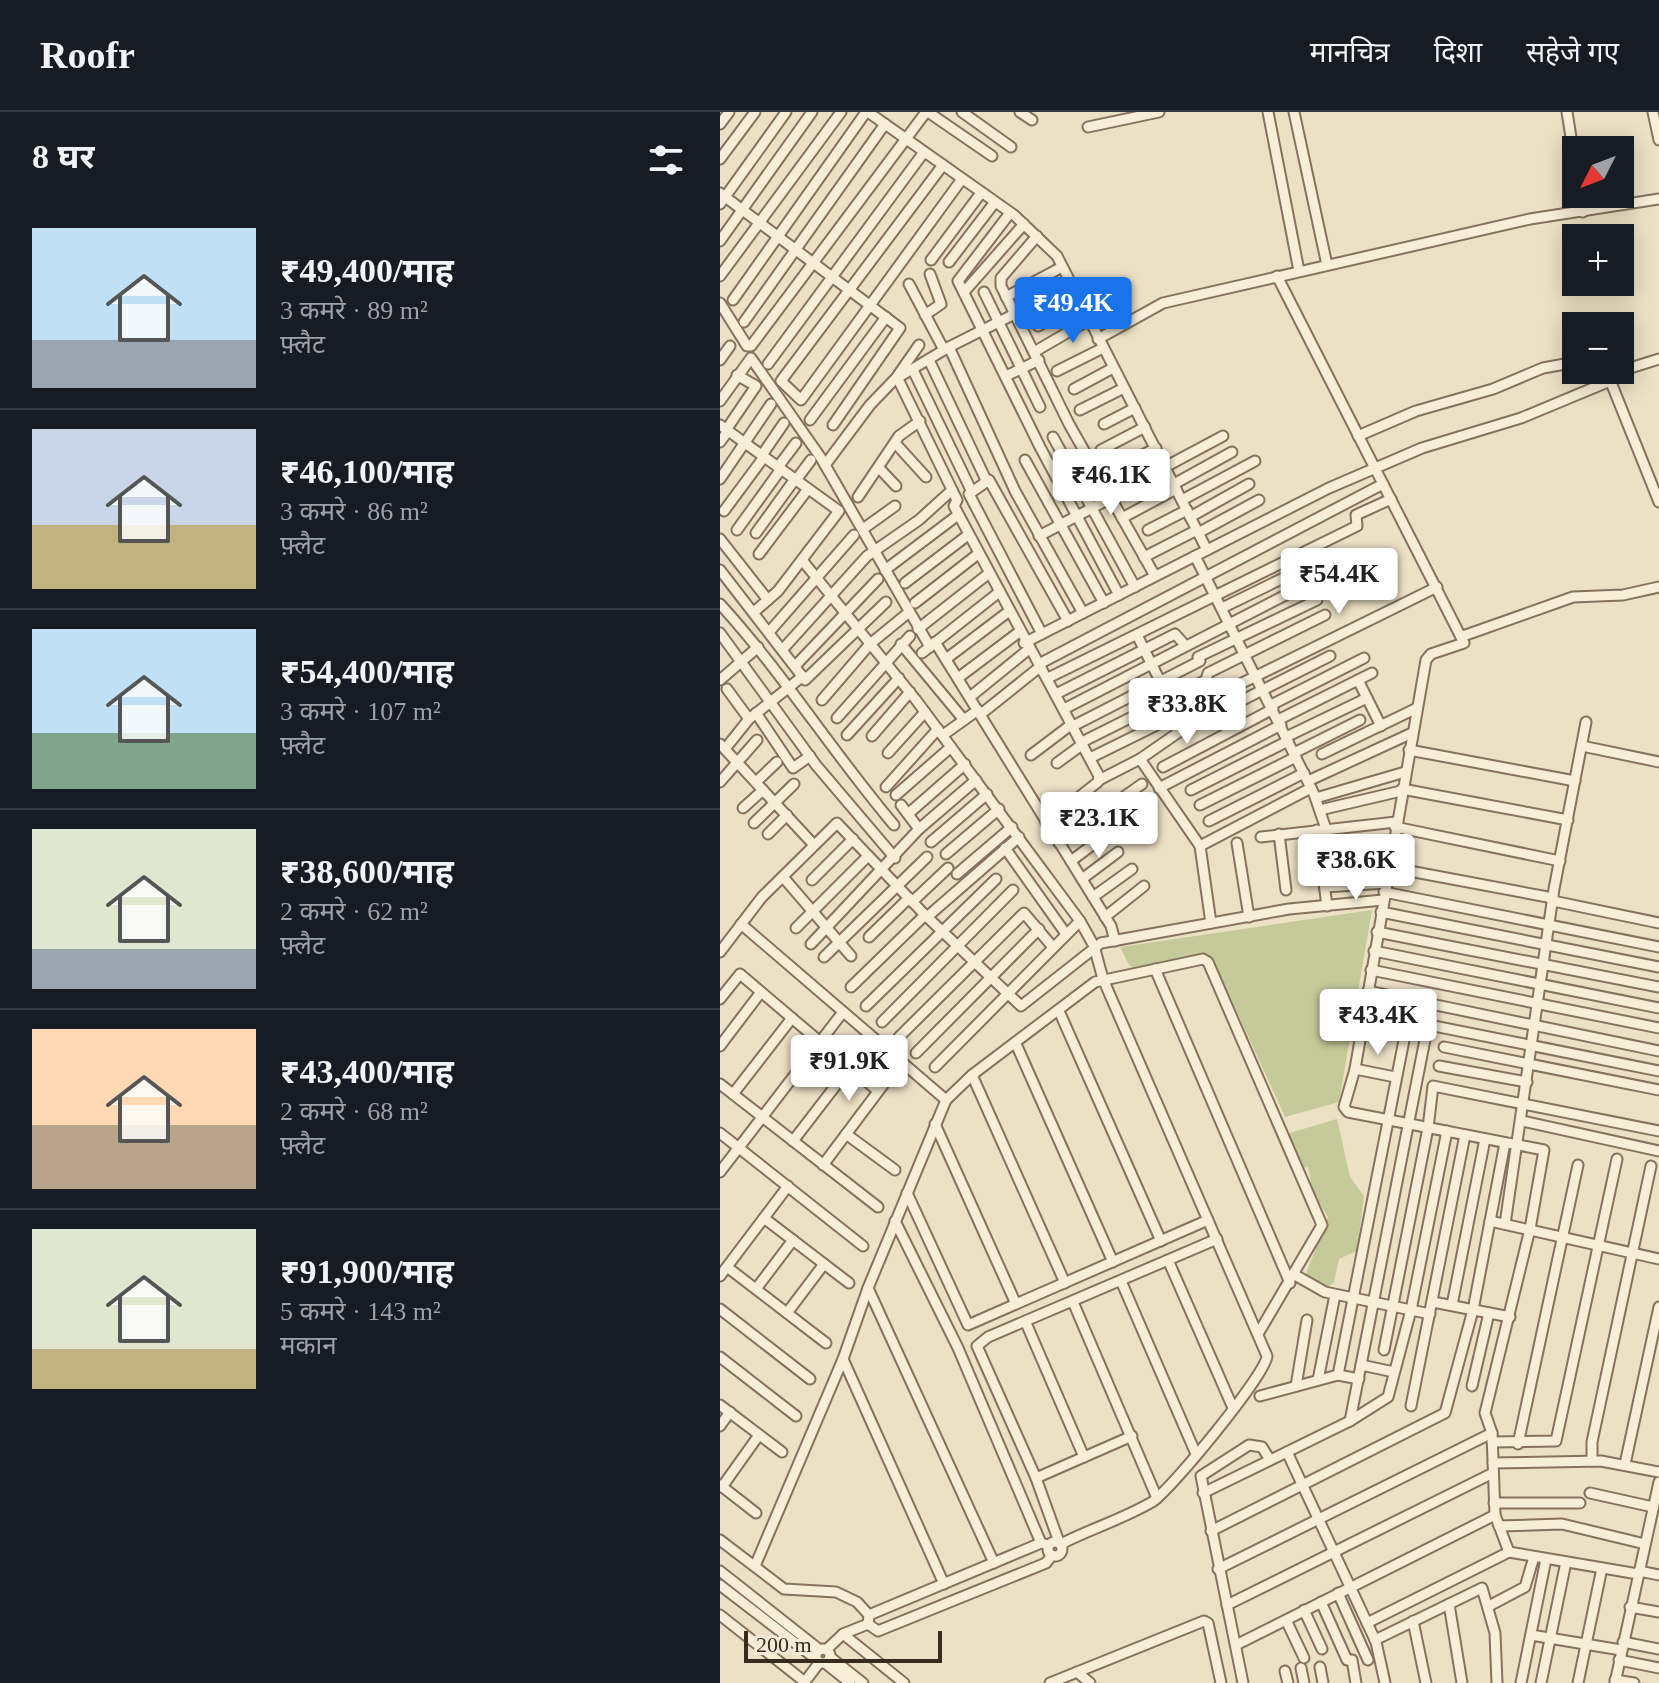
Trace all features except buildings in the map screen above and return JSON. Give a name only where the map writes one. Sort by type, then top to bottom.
[{"type":"street","points":[[720,124],[729,112]]},
{"type":"street","points":[[720,159],[755,112]]},
{"type":"street","points":[[786,112],[722,198],[869,303],[900,331],[833,425]]},
{"type":"street","points":[[720,241],[812,112]]},
{"type":"street","points":[[720,276],[841,112]]},
{"type":"street","points":[[733,300],[867,112],[1024,224],[1062,267],[1207,550]]},
{"type":"street","points":[[720,303],[747,346],[751,346],[904,138],[927,112],[992,156]]},
{"type":"street","points":[[962,112],[1011,147]]},
{"type":"street","points":[[1020,112],[1032,120]]},
{"type":"street","points":[[1088,127],[1159,112]]},
{"type":"street","points":[[1268,112],[1299,271]]},
{"type":"street","points":[[1294,112],[1327,265]]},
{"type":"street","points":[[1567,112],[1571,136]]},
{"type":"street","points":[[1653,112],[1659,140]]},
{"type":"street","points":[[744,322],[885,124]]},
{"type":"street","points":[[768,364],[924,152]]},
{"type":"street","points":[[943,165],[781,381],[801,400],[962,179]]},
{"type":"street","points":[[931,260],[981,193]]},
{"type":"street","points":[[1057,371],[1163,303],[1530,219],[1659,199]]},
{"type":"street","points":[[949,262],[995,202]]},
{"type":"street","points":[[1582,208],[1583,212]]},
{"type":"street","points":[[1010,213],[959,277],[1076,517],[1119,595]]},
{"type":"street","points":[[964,292],[1024,224]]},
{"type":"street","points":[[1037,236],[1001,278],[1006,297],[1069,424],[1155,576]]},
{"type":"street","points":[[1006,297],[1062,267]]},
{"type":"street","points":[[925,315],[941,304],[930,274]]},
{"type":"street","points":[[1277,276],[1463,636],[1464,643],[1427,658],[1392,842],[1355,1069],[1345,1110],[1544,1150],[1530,1229],[1485,1413],[1492,1438],[1494,1503],[1509,1552]]},
{"type":"street","points":[[909,284],[1083,613]]},
{"type":"street","points":[[896,380],[946,349],[1072,285]]},
{"type":"street","points":[[984,292],[1040,407]]},
{"type":"street","points":[[1038,326],[1080,303]]},
{"type":"street","points":[[720,324],[729,317]]},
{"type":"street","points":[[810,420],[886,317]]},
{"type":"street","points":[[1006,376],[1089,320]]},
{"type":"street","points":[[825,465],[870,405],[896,380],[919,345]]},
{"type":"street","points":[[720,360],[730,346]]},
{"type":"street","points":[[720,401],[751,358],[825,465],[877,552],[908,613],[914,632],[946,659],[1105,917],[1115,941]]},
{"type":"street","points":[[1634,367],[1659,359]]},
{"type":"street","points":[[929,360],[987,482]]},
{"type":"street","points":[[1358,436],[1416,411],[1493,389],[1543,368],[1562,365]]},
{"type":"street","points":[[1074,389],[1113,368]]},
{"type":"street","points":[[913,370],[972,492]]},
{"type":"street","points":[[720,442],[725,429],[756,386],[737,375]]},
{"type":"street","points":[[896,380],[920,421],[952,490],[958,515],[968,535],[1019,632],[1048,678],[1099,780]]},
{"type":"street","points":[[970,697],[1042,634],[1155,576],[1375,468],[1422,448],[1521,418],[1590,384]]},
{"type":"street","points":[[1612,384],[1659,502]]},
{"type":"street","points":[[1080,410],[1124,388]]},
{"type":"street","points":[[720,479],[771,404]]},
{"type":"street","points":[[1104,424],[1135,408]]},
{"type":"street","points":[[858,497],[902,432],[920,421]]},
{"type":"street","points":[[724,511],[784,423]]},
{"type":"street","points":[[1101,450],[1145,427]]},
{"type":"street","points":[[725,429],[839,513],[768,600],[754,612]]},
{"type":"street","points":[[1030,550],[1061,524],[1223,436]]},
{"type":"street","points":[[1053,437],[1135,587]]},
{"type":"street","points":[[737,530],[796,443]]},
{"type":"street","points":[[896,444],[926,477]]},
{"type":"street","points":[[1113,470],[1156,448]]},
{"type":"street","points":[[1122,518],[1232,452]]},
{"type":"street","points":[[756,533],[811,460]]},
{"type":"street","points":[[1025,460],[1104,603]]},
{"type":"street","points":[[1148,530],[1186,509],[1255,461]]},
{"type":"street","points":[[879,468],[896,486]]},
{"type":"street","points":[[1042,634],[969,494],[987,482],[991,481],[1068,621]]},
{"type":"street","points":[[1186,509],[1249,484]]},
{"type":"street","points":[[886,787],[940,732],[980,712],[1040,665],[1205,575],[1383,484]]},
{"type":"street","points":[[759,554],[808,489]]},
{"type":"street","points":[[783,649],[867,556],[877,552],[952,490]]},
{"type":"street","points":[[1048,678],[1357,526],[1356,515],[1391,499]]},
{"type":"street","points":[[1144,557],[1259,500]]},
{"type":"street","points":[[863,529],[895,506]]},
{"type":"street","points":[[885,570],[958,515]]},
{"type":"street","points":[[770,631],[854,535]]},
{"type":"street","points":[[905,583],[968,535]]},
{"type":"street","points":[[720,539],[768,600]]},
{"type":"street","points":[[915,603],[978,554]]},
{"type":"street","points":[[1195,556],[1272,707],[1320,810],[1320,849],[1327,906]]},
{"type":"street","points":[[720,1615],[804,1682],[843,1634],[869,1620],[944,1584],[994,1563],[1052,1546],[1157,1498],[1233,1408],[1267,1361],[1103,979],[1094,946],[1080,921],[910,692],[802,560]]},
{"type":"street","points":[[1222,608],[1302,569]]},
{"type":"street","points":[[720,570],[808,679],[857,627],[886,602]]},
{"type":"street","points":[[837,718],[901,644],[988,574]]},
{"type":"street","points":[[796,665],[878,579]]},
{"type":"street","points":[[1064,709],[1309,583]]},
{"type":"street","points":[[1090,758],[1437,587]]},
{"type":"street","points":[[1463,636],[1573,597],[1623,595],[1659,587]]},
{"type":"street","points":[[929,647],[998,593]]},
{"type":"street","points":[[1031,755],[1073,725],[1317,600]]},
{"type":"street","points":[[720,604],[758,647],[894,825]]},
{"type":"street","points":[[946,659],[1008,612]]},
{"type":"street","points":[[822,700],[870,644],[908,613]]},
{"type":"street","points":[[1057,763],[1082,743],[1206,680],[1208,673],[1325,615]]},
{"type":"street","points":[[958,678],[1019,632]]},
{"type":"street","points":[[720,633],[810,756],[895,858]]},
{"type":"street","points":[[1056,694],[1176,633],[1185,645]]},
{"type":"street","points":[[1137,635],[1160,681]]},
{"type":"street","points":[[901,644],[964,720]]},
{"type":"street","points":[[758,647],[740,662],[723,685],[793,768],[810,756]]},
{"type":"street","points":[[1046,823],[1099,780],[1140,759],[1179,732],[1330,656]]},
{"type":"street","points":[[1163,767],[1364,658]]},
{"type":"street","points":[[1159,788],[1372,673]]},
{"type":"street","points":[[803,676],[752,716],[722,747],[814,845]]},
{"type":"street","points":[[847,735],[899,678]]},
{"type":"street","points":[[1358,680],[1381,726]]},
{"type":"street","points":[[872,736],[910,692]]},
{"type":"street","points":[[1191,790],[1367,698]]},
{"type":"street","points":[[1322,754],[1417,708]]},
{"type":"street","points":[[888,753],[925,712]]},
{"type":"street","points":[[1200,805],[1360,720]]},
{"type":"street","points":[[1505,1224],[1519,1146],[1553,900],[1586,722]]},
{"type":"street","points":[[1200,846],[1412,733]]},
{"type":"street","points":[[720,782],[757,740]]},
{"type":"street","points":[[1582,746],[1659,762]]},
{"type":"street","points":[[919,829],[898,800],[951,747]]},
{"type":"street","points":[[1409,750],[1575,781]]},
{"type":"street","points":[[1140,759],[1200,846],[1211,923]]},
{"type":"street","points":[[743,808],[777,762]]},
{"type":"street","points":[[908,814],[965,764]]},
{"type":"street","points":[[1209,821],[1310,785],[1405,772]]},
{"type":"street","points":[[811,944],[882,872],[919,829],[976,780]]},
{"type":"street","points":[[754,823],[794,784]]},
{"type":"street","points":[[1059,843],[1142,784]]},
{"type":"street","points":[[1320,810],[1402,790],[1568,820]]},
{"type":"street","points":[[931,842],[987,794]]},
{"type":"street","points":[[946,854],[999,809]]},
{"type":"street","points":[[768,834],[787,815]]},
{"type":"street","points":[[720,952],[783,877],[837,823],[926,916],[1022,1006],[1094,946],[1211,923],[1327,906],[1384,892]]},
{"type":"street","points":[[1261,837],[1322,829],[1395,825],[1560,861]]},
{"type":"street","points":[[957,874],[1012,827]]},
{"type":"street","points":[[1071,861],[1107,834]]},
{"type":"street","points":[[1279,834],[1286,890]]},
{"type":"street","points":[[851,987],[926,916],[1019,837]]},
{"type":"street","points":[[812,880],[853,839]]},
{"type":"street","points":[[1320,849],[1392,842]]},
{"type":"street","points":[[1237,843],[1249,917]]},
{"type":"street","points":[[1005,848],[1066,934]]},
{"type":"street","points":[[1082,879],[1118,852]]},
{"type":"street","points":[[796,928],[868,856]]},
{"type":"street","points":[[824,957],[927,857]]},
{"type":"street","points":[[1322,869],[1389,864],[1659,923]]},
{"type":"street","points":[[869,937],[948,868]]},
{"type":"street","points":[[1093,897],[1132,869]]},
{"type":"street","points":[[783,877],[851,956]]},
{"type":"street","points":[[866,1006],[996,879]]},
{"type":"street","points":[[1105,917],[1144,886]]},
{"type":"street","points":[[1325,887],[1384,892],[1659,947]]},
{"type":"street","points":[[882,1022],[959,948],[1013,890]]},
{"type":"street","points":[[1381,912],[1659,967]]},
{"type":"street","points":[[899,1037],[1024,913],[1052,946]]},
{"type":"street","points":[[935,1067],[1080,921]]},
{"type":"street","points":[[741,924],[946,1100]]},
{"type":"street","points":[[916,1053],[1039,929]]},
{"type":"street","points":[[1377,932],[1659,987]]},
{"type":"street","points":[[1374,951],[1659,1008]]},
{"type":"street","points":[[755,1566],[843,1359],[868,1288],[946,1100],[972,1075],[1103,979],[1203,959],[1208,962],[1321,1223],[1321,1231],[1258,1334]]},
{"type":"street","points":[[1155,969],[1293,1279],[1335,1295],[1430,1314]]},
{"type":"street","points":[[1371,970],[1659,1028]]},
{"type":"street","points":[[720,999],[740,974],[878,1091]]},
{"type":"street","points":[[1368,991],[1659,1051]]},
{"type":"street","points":[[720,1046],[761,992]]},
{"type":"street","points":[[1350,1421],[1432,1004]]},
{"type":"street","points":[[1059,1011],[1161,1241]]},
{"type":"street","points":[[720,1172],[843,1012]]},
{"type":"street","points":[[1364,1012],[1659,1071]]},
{"type":"street","points":[[733,1094],[792,1018]]},
{"type":"street","points":[[1338,1375],[1408,1020]]},
{"type":"street","points":[[1016,1044],[1113,1262]]},
{"type":"street","points":[[1444,1047],[1659,1090]]},
{"type":"street","points":[[823,1165],[901,1061]]},
{"type":"street","points":[[1439,1066],[1527,1082]]},
{"type":"street","points":[[793,1141],[850,1067]]},
{"type":"street","points":[[1355,1069],[1395,1077]]},
{"type":"street","points":[[972,1075],[1065,1283]]},
{"type":"street","points":[[720,1084],[878,1207]]},
{"type":"street","points":[[1384,1350],[1434,1085],[1659,1131]]},
{"type":"street","points":[[1522,1121],[1659,1151]]},
{"type":"street","points":[[935,1124],[1016,1304]]},
{"type":"street","points":[[1203,1493],[1350,1421],[1386,1399],[1411,1310],[1447,1131]]},
{"type":"street","points":[[720,1133],[863,1246]]},
{"type":"street","points":[[846,1134],[895,1170]]},
{"type":"street","points":[[1411,1406],[1465,1135]]},
{"type":"street","points":[[1452,1305],[1485,1139]]},
{"type":"street","points":[[1211,1531],[1445,1413],[1473,1310],[1505,1143]]},
{"type":"street","points":[[1218,1569],[1492,1438],[1518,1444],[1556,1441],[1617,1159]]},
{"type":"street","points":[[1518,1444],[1578,1165]]},
{"type":"street","points":[[1592,1461],[1592,1442],[1651,1166]]},
{"type":"street","points":[[788,1186],[723,1272],[756,1289],[826,1343]]},
{"type":"street","points":[[907,1193],[966,1323],[1208,1220]]},
{"type":"street","points":[[764,1218],[849,1283]]},
{"type":"street","points":[[895,1221],[1052,1546]]},
{"type":"street","points":[[1490,1221],[1659,1259]]},
{"type":"street","points":[[720,1540],[784,1589],[836,1592],[857,1602],[878,1631],[1046,1563],[1052,1546],[1036,1478],[976,1349],[981,1340],[1217,1239]]},
{"type":"street","points":[[756,1289],[793,1240]]},
{"type":"street","points":[[1168,1260],[1233,1408]]},
{"type":"street","points":[[787,1313],[824,1264]]},
{"type":"street","points":[[1091,1272],[1100,1290]]},
{"type":"street","points":[[1121,1281],[1196,1454]]},
{"type":"street","points":[[868,1288],[994,1563]]},
{"type":"street","points":[[1318,1380],[1335,1295]]},
{"type":"street","points":[[1073,1302],[1157,1498]]},
{"type":"street","points":[[1433,1302],[1510,1317]]},
{"type":"street","points":[[1625,1464],[1659,1307]]},
{"type":"street","points":[[720,1309],[810,1379]]},
{"type":"street","points":[[1472,1386],[1489,1313]]},
{"type":"street","points":[[1296,1386],[1307,1320]]},
{"type":"street","points":[[1026,1323],[1084,1457]]},
{"type":"street","points":[[843,1359],[944,1584]]},
{"type":"street","points":[[721,1361],[796,1416]]},
{"type":"street","points":[[1361,1365],[1394,1372]]},
{"type":"street","points":[[1260,1396],[1338,1375],[1359,1379]]},
{"type":"street","points":[[720,1405],[782,1452]]},
{"type":"street","points":[[720,1426],[730,1412]]},
{"type":"street","points":[[756,1513],[721,1486],[759,1435]]},
{"type":"street","points":[[1036,1478],[1132,1436]]},
{"type":"street","points":[[1242,1683],[1203,1493],[1203,1471],[1249,1445],[1262,1447],[1270,1460]]},
{"type":"street","points":[[1287,1452],[1375,1640],[1385,1683]]},
{"type":"street","points":[[1227,1605],[1493,1468],[1592,1461],[1659,1472]]},
{"type":"street","points":[[1634,1683],[1615,1681],[1645,1544],[1654,1525],[1653,1507],[1659,1482]]},
{"type":"street","points":[[1590,1493],[1653,1507]]},
{"type":"street","points":[[1494,1503],[1580,1503]]},
{"type":"street","points":[[1236,1645],[1338,1593],[1497,1520],[1562,1524],[1645,1544]]},
{"type":"street","points":[[1367,1623],[1509,1552],[1659,1575]]},
{"type":"street","points":[[1489,1606],[1526,1586],[1534,1557]]},
{"type":"street","points":[[1521,1683],[1546,1559]]},
{"type":"street","points":[[1541,1683],[1566,1562]]},
{"type":"street","points":[[1578,1683],[1602,1568]]},
{"type":"street","points":[[720,1571],[850,1683]]},
{"type":"street","points":[[720,1585],[863,1683]]},
{"type":"street","points":[[1375,1640],[1480,1588],[1489,1606],[1499,1658],[1497,1683]]},
{"type":"street","points":[[1338,1593],[1368,1660]]},
{"type":"street","points":[[1321,1602],[1347,1660],[1352,1660],[1356,1682],[1344,1683]]},
{"type":"street","points":[[1449,1604],[1462,1683]]},
{"type":"street","points":[[1630,1607],[1659,1612]]},
{"type":"street","points":[[1304,1610],[1322,1649]]},
{"type":"street","points":[[1286,1620],[1302,1663],[1304,1683]]},
{"type":"street","points":[[1050,1683],[1204,1621],[1208,1623],[1221,1683]]},
{"type":"street","points":[[1413,1621],[1426,1683]]},
{"type":"street","points":[[843,1634],[904,1683]]},
{"type":"street","points":[[1531,1635],[1621,1651],[1659,1668]]},
{"type":"street","points":[[1621,1651],[1659,1649]]},
{"type":"street","points":[[1320,1667],[1323,1683]]},
{"type":"street","points":[[1285,1671],[1288,1683]]},
{"type":"street","points":[[1077,1672],[1090,1683]]},
{"type":"green space","points":[[1372,910],[1339,1102],[1285,1117],[1213,959],[1136,969],[1129,965],[1120,947]]},
{"type":"green space","points":[[1337,1119],[1350,1177],[1364,1196],[1357,1251],[1339,1259],[1334,1282],[1326,1289],[1304,1279],[1328,1217],[1313,1193],[1308,1167],[1303,1168],[1286,1134]]}]
